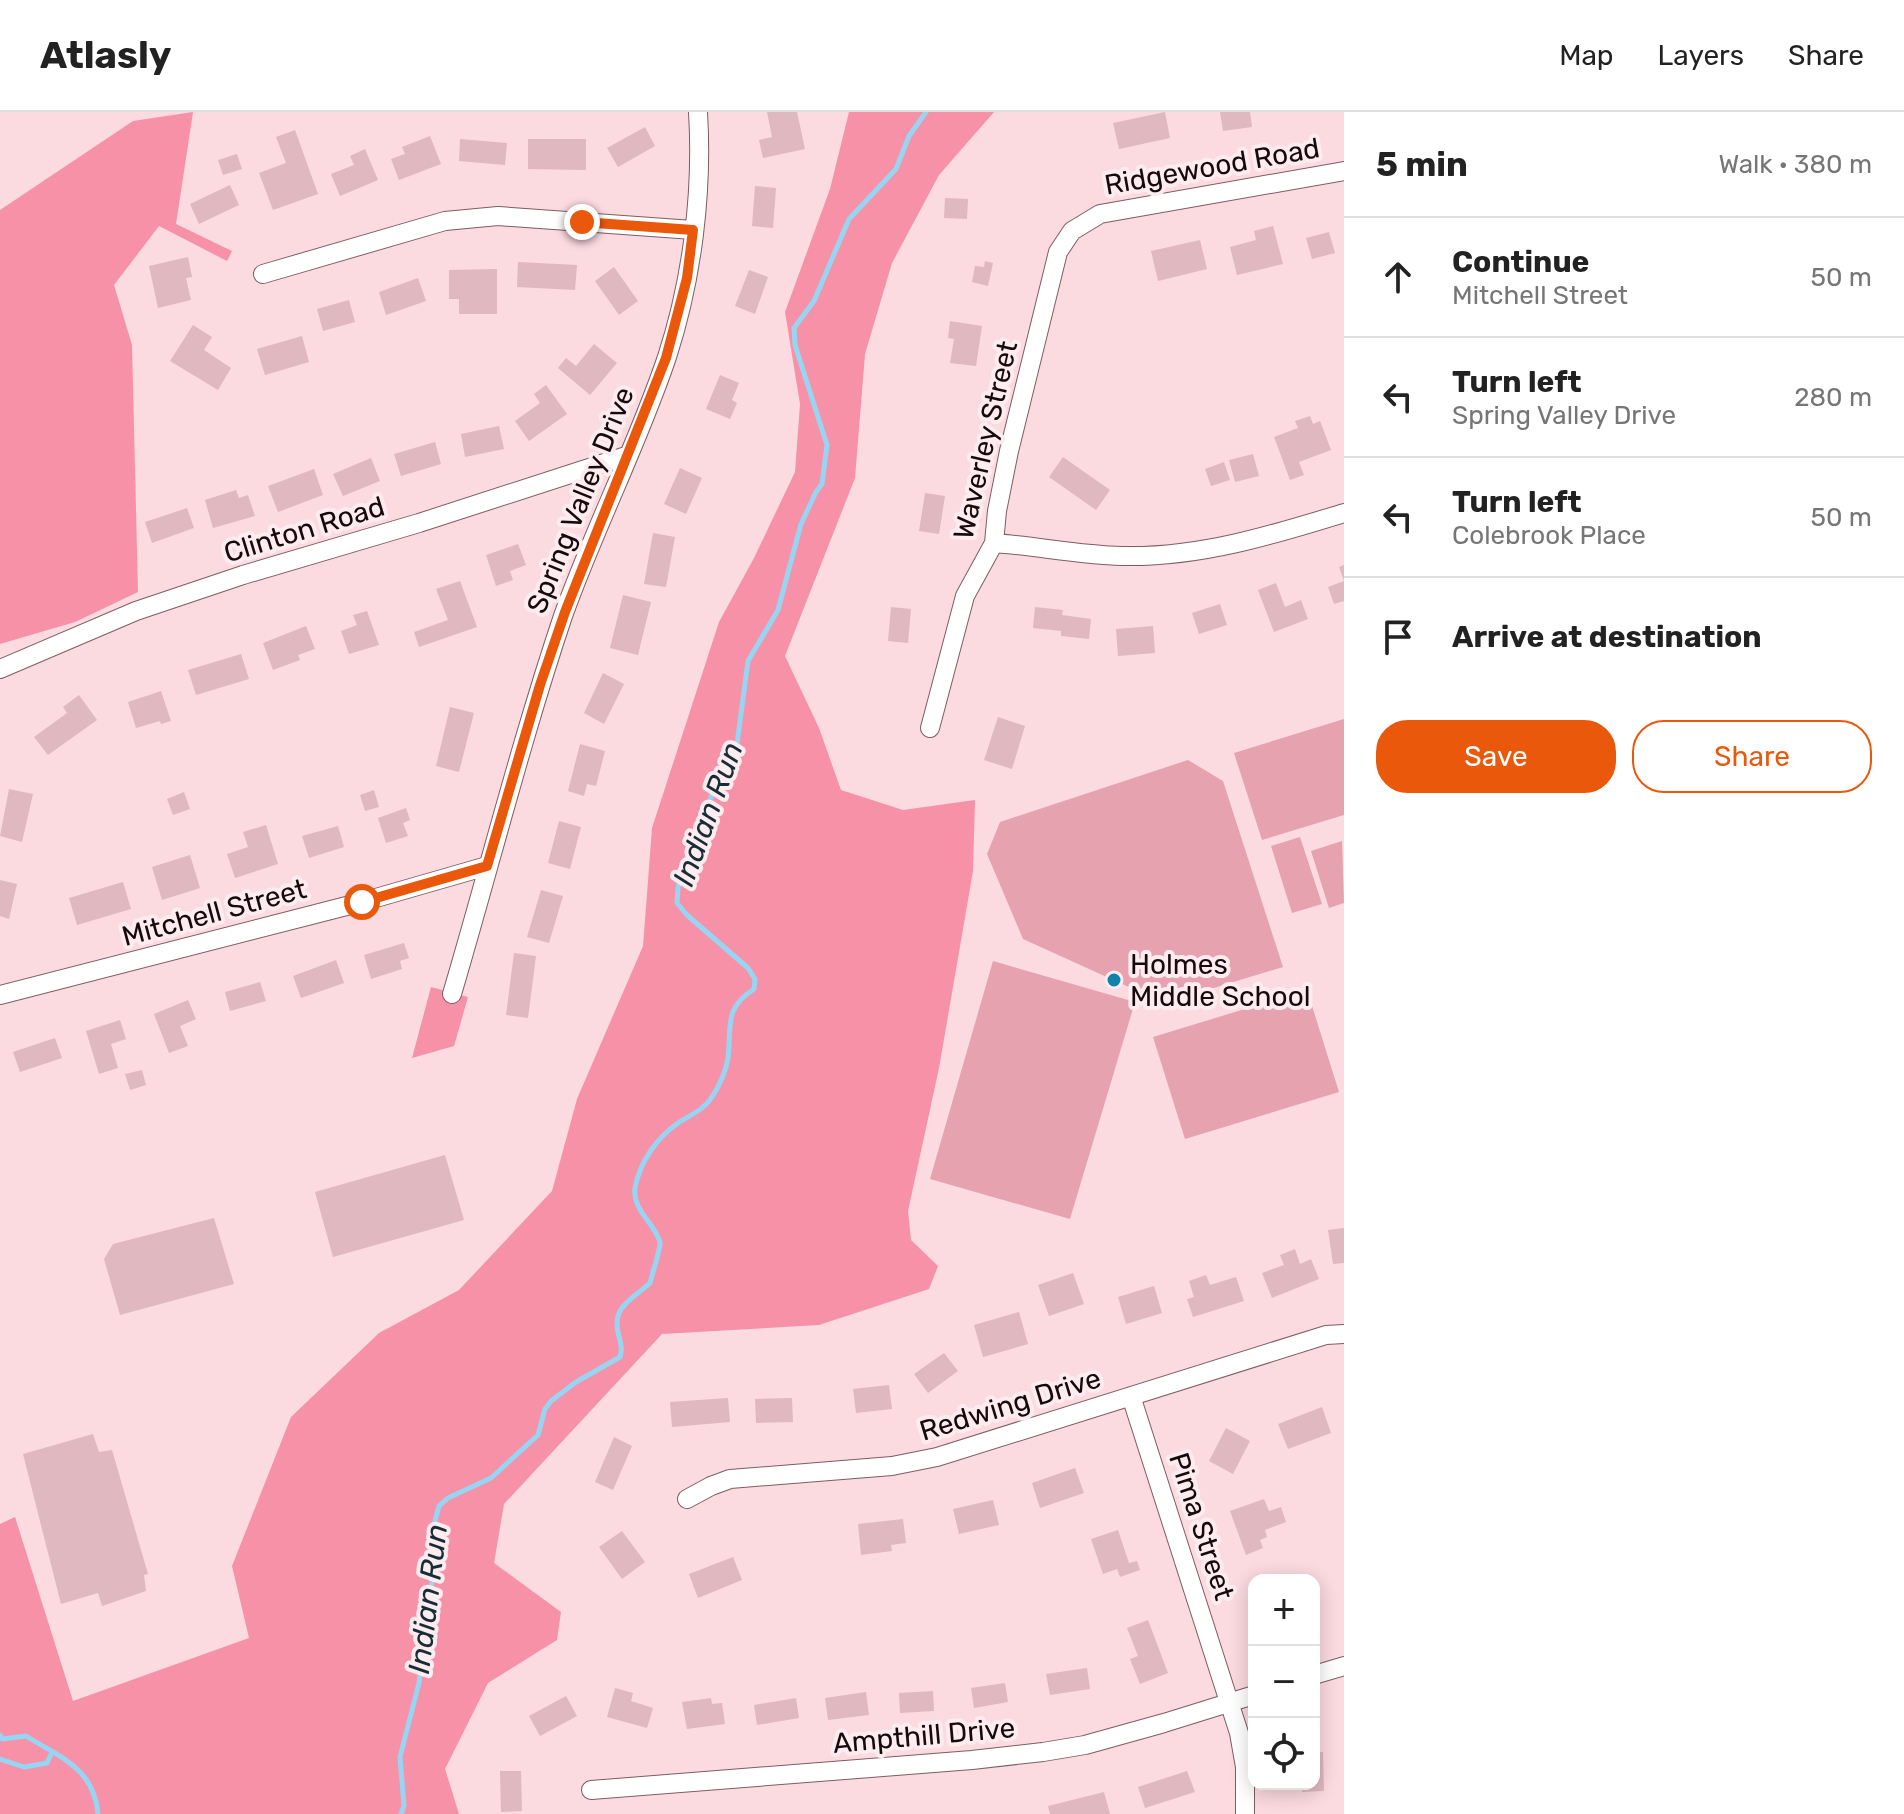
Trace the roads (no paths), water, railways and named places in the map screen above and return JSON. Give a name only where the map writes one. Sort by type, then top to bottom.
[{"type":"street","name":"Spring Valley Drive","points":[[452,994],[540,685],[565,612],[666,358],[679,316],[693,230],[698,176],[698,112]]},
{"type":"street","name":"Ridgewood Road","points":[[1058,252],[1072,231],[1100,214],[1344,171]]},
{"type":"street","points":[[263,274],[445,221],[476,216],[693,230]]},
{"type":"street","name":"Waverley Street","points":[[930,728],[965,596],[994,543],[1009,451],[1058,252]]},
{"type":"street","name":"Clinton Road","points":[[0,669],[136,611],[629,455]]},
{"type":"street","points":[[994,543],[1095,554],[1154,555],[1248,540],[1344,513]]},
{"type":"street","name":"Mitchell Street","points":[[0,995],[347,906],[487,866]]},
{"type":"street","name":"Redwing Drive","points":[[687,1499],[730,1479],[892,1466],[937,1457],[1326,1335],[1344,1334]]},
{"type":"street","name":"Pima Street","points":[[1131,1396],[1239,1733],[1245,1767],[1245,1814]]},
{"type":"street","points":[[1320,1673],[1344,1666]]},
{"type":"street","name":"Ampthill Drive","points":[[591,1790],[1043,1752],[1085,1745],[1248,1697]]},
{"type":"waterway","name":"Indian Run","points":[[401,1814],[404,1806],[400,1757],[419,1683],[434,1564],[432,1532],[439,1506],[448,1498],[491,1478],[538,1435],[545,1409],[551,1401],[576,1382],[620,1357],[618,1315],[626,1303],[650,1283],[660,1245],[635,1196],[641,1169],[650,1151],[663,1136],[709,1102],[727,1063],[733,1011],[744,996],[754,989],[755,979],[748,968],[677,903],[678,888],[689,850],[737,744],[748,661],[778,610],[801,524],[822,484],[827,445],[795,345],[794,328],[814,301],[849,219],[896,169],[909,136],[926,112]]},
{"type":"waterway","points":[[0,1735],[2,1739],[26,1736],[74,1766],[90,1786],[98,1814]]},
{"type":"waterway","points":[[0,1759],[24,1767],[47,1763],[52,1752]]},
{"type":"place","name":"Holmes Middle School","points":[[1114,980]]}]
